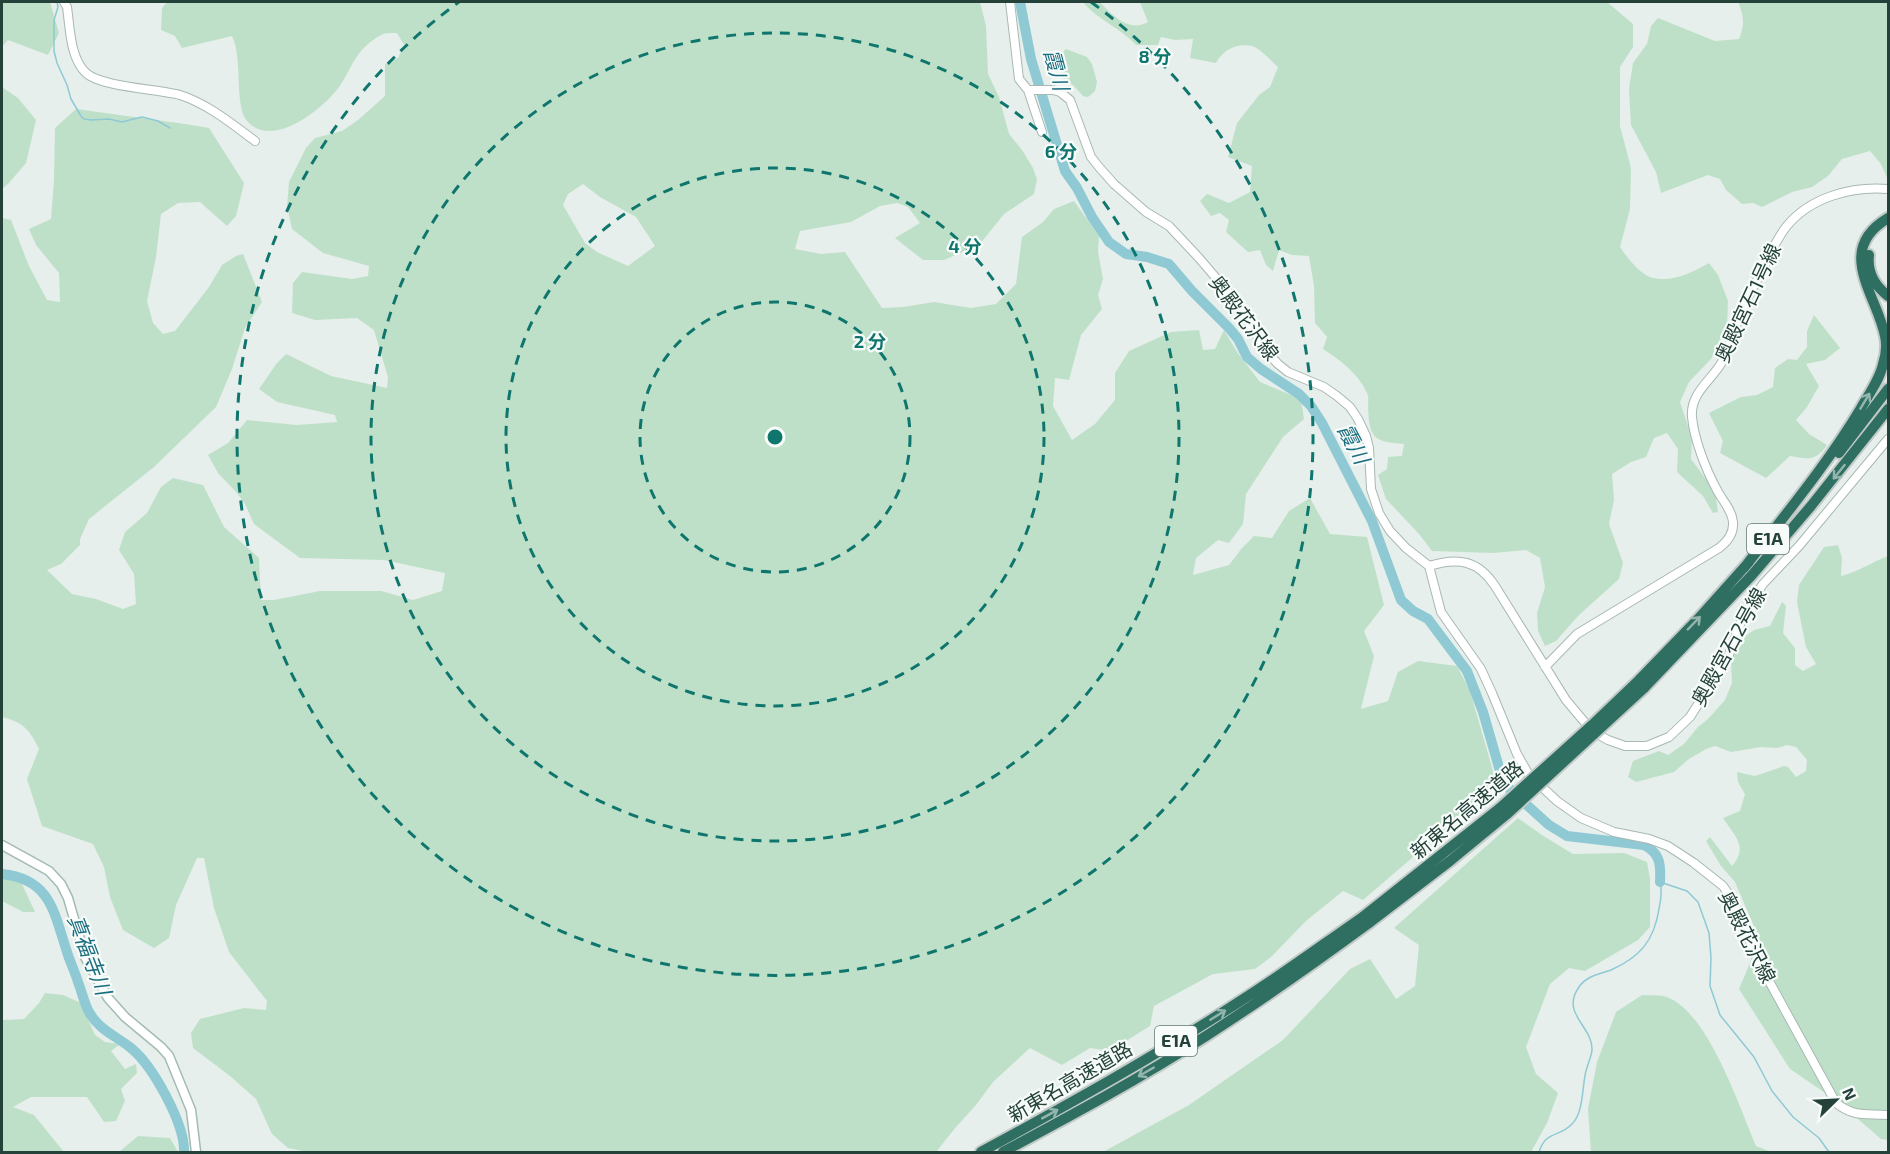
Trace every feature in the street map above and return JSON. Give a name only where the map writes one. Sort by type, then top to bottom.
[{"type":"highway","points":[[1744,568],[1816,475],[1850,426],[1872,390],[1883,366],[1886,339],[1865,283],[1862,258],[1868,237],[1875,227],[1888,218]]},
{"type":"highway","points":[[1888,226],[1873,243],[1868,263],[1875,282],[1888,297]]},
{"type":"highway","name":"新東名高速道路","points":[[1641,684],[1744,568],[1888,390]]},
{"type":"highway","name":"新東名高速道路","points":[[1004,1152],[1109,1094],[1204,1037],[1317,961],[1366,920],[1506,815],[1752,575],[1888,411]]},
{"type":"highway","name":"新東名高速道路","points":[[981,1152],[1067,1105],[1198,1028],[1366,920]]},
{"type":"main road","points":[[2,844],[49,871],[61,884],[68,898],[85,957],[108,998],[125,1017],[169,1056],[191,1110],[196,1152]]},
{"type":"street","points":[[64,2],[78,64],[89,76],[106,82],[166,92],[187,98],[212,111],[255,141]]},
{"type":"street","points":[[1010,2],[1019,79],[1030,90],[1042,132]]},
{"type":"street","name":"奥殿花沢線","points":[[1030,90],[1058,90],[1070,100],[1092,157],[1099,167],[1114,184],[1146,212],[1169,226],[1199,258],[1240,306],[1265,350],[1288,372],[1324,387],[1350,407],[1366,436],[1369,448],[1371,489],[1379,513],[1390,531],[1406,548],[1429,566],[1441,612],[1486,678],[1517,754],[1529,775],[1557,801],[1581,818],[1614,832],[1649,839],[1668,846],[1723,886],[1734,902],[1758,961],[1836,1103],[1854,1113],[1868,1116],[1888,1115]]},
{"type":"street","name":"奥殿宮石1号線","points":[[1545,667],[1577,634],[1719,548],[1729,538],[1733,529],[1732,515],[1713,482],[1695,431],[1692,412],[1695,400],[1721,363],[1743,307],[1778,238],[1790,223],[1819,202],[1841,193],[1871,188],[1888,189]]},
{"type":"street","name":"奥殿宮石2号線","points":[[1429,566],[1462,562],[1481,569],[1496,585],[1566,700],[1592,731],[1625,746],[1647,746],[1669,737],[1690,717],[1728,657],[1745,611],[1763,584],[1799,546],[1888,439]]},
{"type":"green space","points":[[2,2],[50,2],[59,33],[48,55],[8,40],[2,47]]},
{"type":"green space","points":[[167,2],[980,2],[986,26],[988,74],[999,97],[1009,134],[1033,168],[1037,179],[1034,194],[1004,214],[979,245],[944,260],[923,260],[895,238],[920,223],[908,207],[897,203],[880,206],[851,222],[800,231],[795,249],[821,254],[845,252],[882,308],[934,302],[971,308],[996,304],[1016,284],[1022,237],[1043,222],[1054,209],[1074,201],[1099,236],[1098,252],[1103,279],[1098,295],[1102,309],[1081,335],[1069,380],[1055,378],[1053,406],[1072,440],[1095,424],[1115,400],[1115,373],[1129,351],[1171,332],[1199,330],[1203,350],[1215,349],[1224,330],[1237,352],[1260,382],[1301,399],[1304,419],[1283,437],[1246,494],[1243,524],[1229,543],[1218,540],[1196,558],[1193,575],[1229,565],[1254,536],[1272,538],[1289,511],[1310,498],[1330,534],[1367,537],[1384,605],[1364,631],[1374,656],[1361,709],[1388,701],[1398,672],[1418,661],[1457,666],[1470,691],[1497,785],[1363,900],[1343,891],[1306,921],[1271,957],[1255,969],[1213,974],[1154,1006],[1150,1026],[1110,1051],[1090,1048],[1062,1065],[1030,1048],[993,1082],[936,1152],[308,1152],[288,1148],[272,1134],[256,1099],[193,1048],[191,1033],[200,1019],[244,1008],[266,1010],[267,1001],[229,952],[214,908],[204,858],[197,858],[176,905],[169,938],[154,948],[123,930],[110,897],[104,867],[93,844],[42,826],[27,779],[39,749],[25,728],[15,721],[2,717],[2,218],[11,220],[29,266],[47,300],[60,302],[59,273],[36,245],[29,229],[51,219],[55,128],[76,109],[209,128],[244,183],[236,216],[227,226],[200,202],[178,203],[161,214],[156,257],[147,301],[153,323],[163,334],[175,331],[209,287],[222,265],[236,256],[243,254],[262,302],[245,328],[232,369],[216,407],[154,467],[89,519],[80,539],[80,545],[61,564],[47,570],[72,594],[96,599],[123,609],[136,604],[134,574],[119,550],[125,532],[147,513],[161,487],[173,478],[203,485],[224,527],[259,558],[261,600],[274,600],[320,591],[381,591],[413,600],[442,591],[445,573],[384,560],[300,558],[254,524],[245,504],[218,473],[208,455],[228,443],[247,420],[297,425],[337,422],[335,415],[277,402],[259,389],[286,354],[331,376],[387,388],[388,377],[374,330],[357,318],[315,320],[292,313],[293,283],[302,272],[352,279],[368,276],[369,266],[323,253],[292,229],[287,206],[289,182],[306,148],[315,138],[342,131],[385,96],[385,64],[398,58],[404,45],[397,33],[377,37],[361,51],[339,87],[321,106],[296,123],[283,129],[270,131],[257,129],[247,121],[243,114],[239,93],[237,56],[232,36],[182,48],[175,36],[161,30],[162,8]],"holes":[[[583,184],[600,197],[636,217],[655,246],[628,266],[597,252],[585,243],[563,205],[568,194]]]},
{"type":"green space","points":[[1083,2],[1100,2],[1121,21],[1141,25],[1148,22],[1140,2],[1607,2],[1633,24],[1633,47],[1620,67],[1620,126],[1631,168],[1630,209],[1620,247],[1642,272],[1658,279],[1681,276],[1709,263],[1718,275],[1728,301],[1727,328],[1711,359],[1689,382],[1680,402],[1692,438],[1691,459],[1715,491],[1718,512],[1713,513],[1703,496],[1677,472],[1678,449],[1667,433],[1654,438],[1646,457],[1631,462],[1612,474],[1614,500],[1609,524],[1623,563],[1619,579],[1578,616],[1556,641],[1545,646],[1538,631],[1537,613],[1545,587],[1540,558],[1526,550],[1494,553],[1432,551],[1386,499],[1378,475],[1387,469],[1388,457],[1402,456],[1404,444],[1386,442],[1375,436],[1370,426],[1368,396],[1359,379],[1323,349],[1327,337],[1315,323],[1314,286],[1309,256],[1292,255],[1279,250],[1273,271],[1266,265],[1260,250],[1248,252],[1226,232],[1229,220],[1220,213],[1211,216],[1200,201],[1207,194],[1229,203],[1250,192],[1252,166],[1228,157],[1237,123],[1259,95],[1270,87],[1278,67],[1252,46],[1231,48],[1222,54],[1216,63],[1190,58],[1193,39],[1175,40],[1161,37],[1158,45],[1136,45]]},
{"type":"green space","points":[[1738,2],[1888,2],[1888,180],[1881,164],[1870,151],[1842,159],[1828,176],[1812,187],[1792,192],[1762,207],[1753,203],[1742,204],[1726,190],[1720,179],[1708,175],[1661,193],[1656,172],[1631,125],[1629,89],[1633,63],[1647,44],[1651,26],[1658,18],[1715,41],[1739,39],[1743,20]]},
{"type":"green space","points":[[1066,49],[1087,57],[1092,64],[1097,82],[1095,91],[1088,97],[1083,96],[1073,85],[1063,80],[1057,63],[1060,55]]},
{"type":"green space","points":[[2,87],[18,98],[36,120],[26,163],[2,189]]},
{"type":"green space","points":[[1814,315],[1840,348],[1825,360],[1806,364],[1819,386],[1807,407],[1796,420],[1809,434],[1827,445],[1815,457],[1790,456],[1766,478],[1720,453],[1723,441],[1709,413],[1741,397],[1757,395],[1773,387],[1775,368],[1788,359],[1797,360],[1807,347],[1807,331]]},
{"type":"green space","points":[[1838,545],[1842,558],[1841,576],[1888,556],[1888,1140],[1881,1139],[1837,1101],[1790,1069],[1739,989],[1758,944],[1756,931],[1735,882],[1721,866],[1706,841],[1710,837],[1732,866],[1737,859],[1740,847],[1723,818],[1740,811],[1745,794],[1738,782],[1737,772],[1755,776],[1784,766],[1788,767],[1796,777],[1806,771],[1807,760],[1796,747],[1787,745],[1731,752],[1715,746],[1689,759],[1674,772],[1636,782],[1628,777],[1633,761],[1659,751],[1668,755],[1684,744],[1725,700],[1732,683],[1731,660],[1744,637],[1754,630],[1770,626],[1782,602],[1786,606],[1783,633],[1795,648],[1795,665],[1803,671],[1816,664],[1806,647],[1797,602],[1799,585],[1824,547]]},
{"type":"green space","points":[[1518,818],[1573,854],[1624,853],[1647,862],[1650,879],[1650,927],[1638,940],[1585,971],[1569,968],[1550,984],[1526,1047],[1536,1074],[1558,1093],[1547,1123],[1531,1152],[1103,1152],[1189,1105],[1283,1040],[1350,969],[1370,959],[1396,999],[1415,986],[1419,945],[1394,928]]},
{"type":"green space","points":[[2,876],[21,882],[35,912],[23,912],[2,901]]},
{"type":"green space","points":[[45,993],[63,995],[81,1003],[95,1035],[105,1042],[120,1044],[111,1051],[125,1069],[136,1064],[137,1073],[121,1089],[125,1101],[116,1121],[104,1122],[87,1097],[31,1097],[13,1107],[34,1115],[64,1152],[2,1152],[2,1020],[24,1019]]},
{"type":"green space","points":[[1642,995],[1669,998],[1684,1008],[1697,1023],[1721,1063],[1756,1146],[1771,1152],[1591,1152],[1588,1109],[1597,1062],[1616,1012]]},
{"type":"green space","points":[[138,1136],[170,1138],[178,1152],[119,1152]]},
{"type":"waterway","points":[[57,2],[58,7],[54,20],[54,51],[71,99],[81,116],[84,119],[109,119],[122,122],[142,117],[158,121],[170,128]]},
{"type":"waterway","name":"霞川","points":[[1020,2],[1031,59],[1065,171],[1109,242],[1126,254],[1147,257],[1169,264],[1229,328],[1238,339],[1247,357],[1299,394],[1311,406],[1372,521],[1401,600],[1413,611],[1428,619],[1467,671],[1483,712],[1500,771],[1510,790],[1549,825],[1567,836],[1644,845],[1649,848],[1658,860],[1660,882]]},
{"type":"waterway","name":"真福寺川","points":[[2,874],[18,877],[31,883],[48,900],[89,1012],[98,1024],[140,1056],[158,1081],[179,1126],[184,1152]]},
{"type":"waterway","name":"霞川","points":[[1539,1152],[1545,1140],[1572,1124],[1580,1108],[1592,1050],[1588,1034],[1575,1012],[1574,996],[1585,980],[1621,965],[1644,947],[1657,920],[1661,899],[1660,882],[1687,891],[1698,902],[1709,933],[1710,986],[1720,1015],[1754,1057],[1772,1091],[1793,1117],[1819,1138],[1829,1152]]}]
